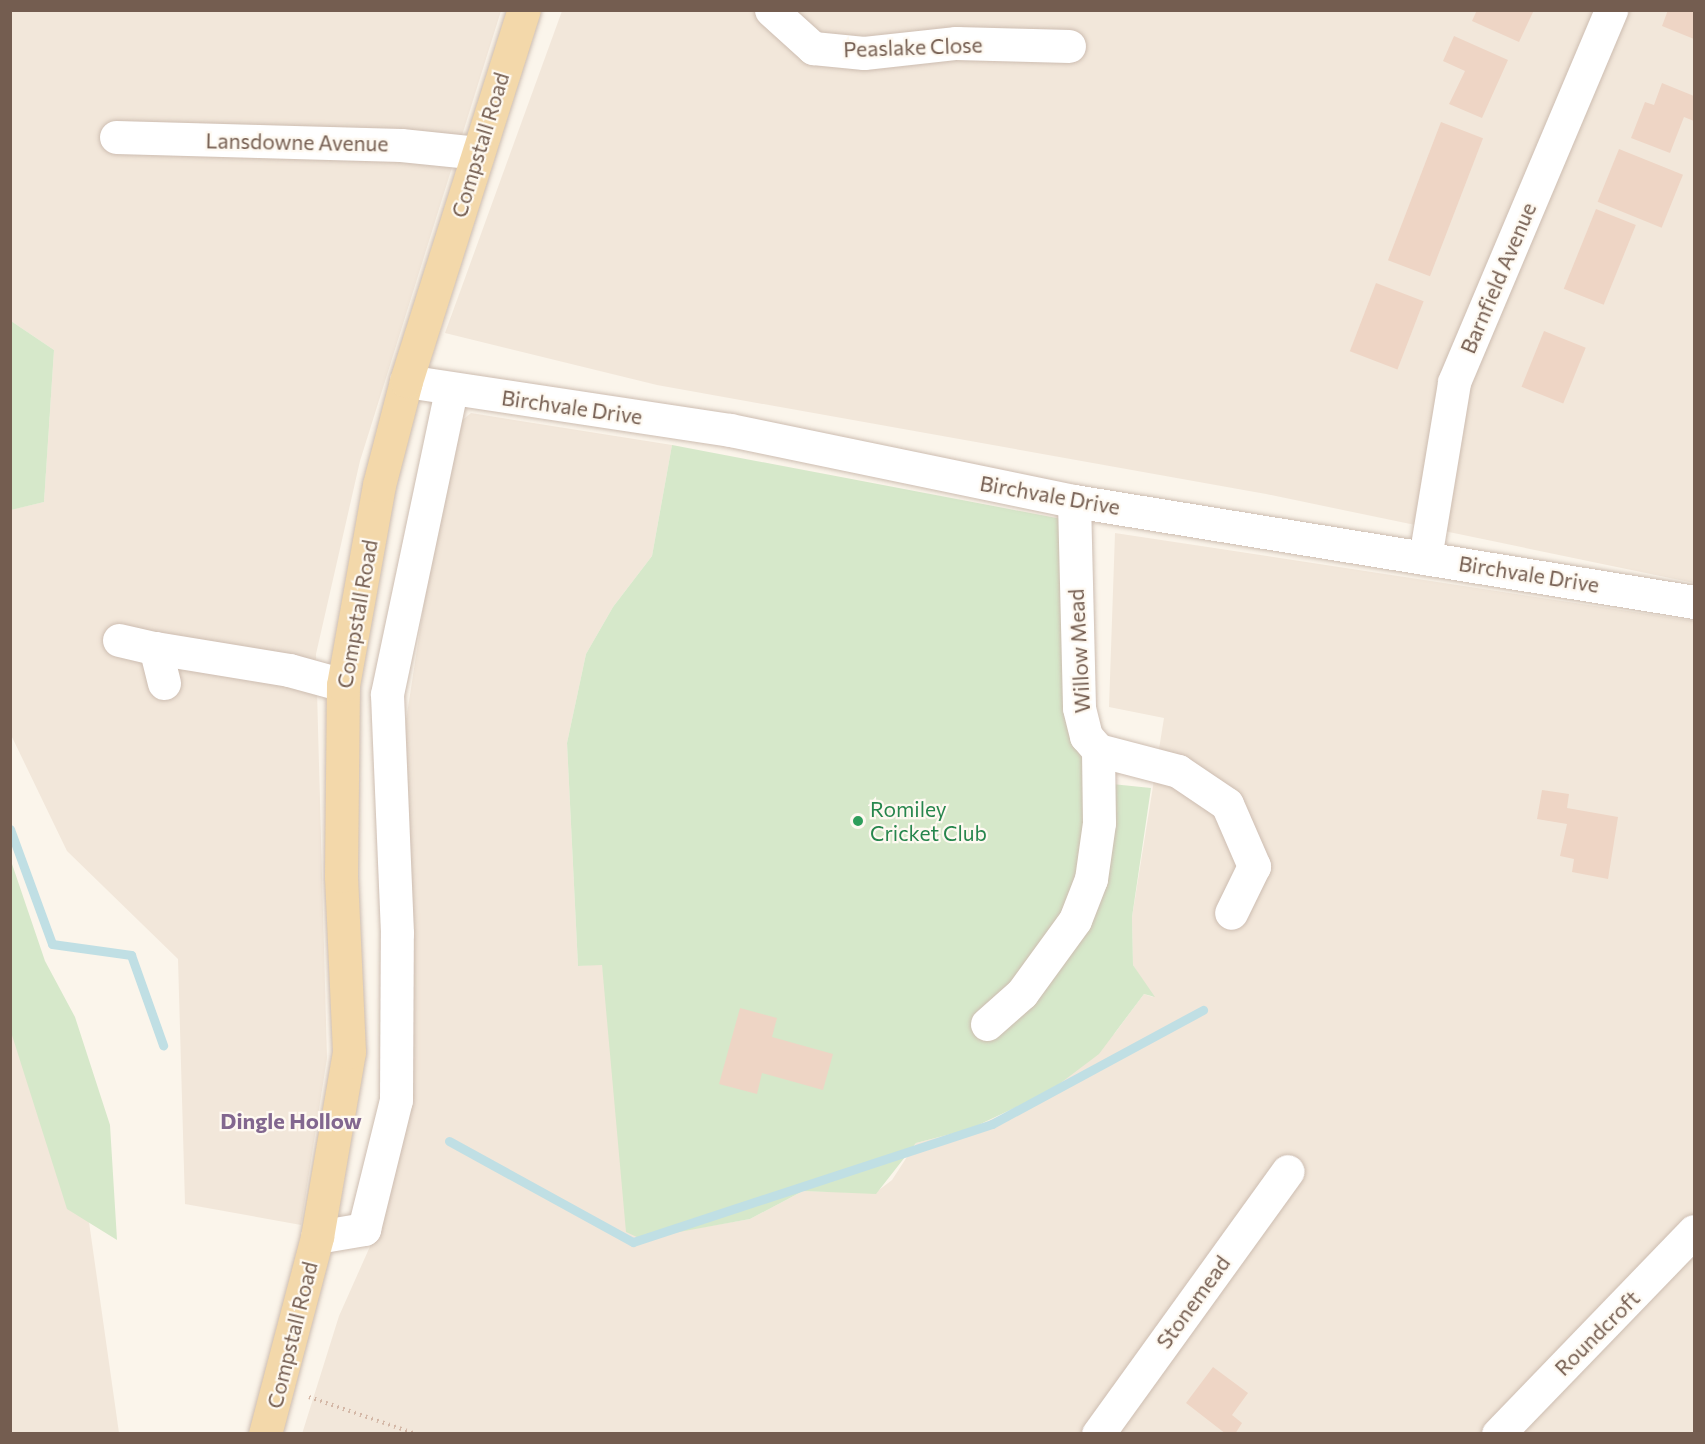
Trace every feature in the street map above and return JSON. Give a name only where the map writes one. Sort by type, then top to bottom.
[{"type":"main road","name":"Compstall Road","points":[[266,1434],[317,1237],[349,1052],[341,876],[343,685],[379,485],[406,381],[524,10]]},
{"type":"street","name":"Peaslake Close","points":[[771,10],[813,48],[864,53],[956,43],[1070,46]]},
{"type":"street","name":"Barnfield Avenue","points":[[1425,558],[1454,382],[1611,10]]},
{"type":"street","name":"Lansdowne Avenue","points":[[116,137],[400,145],[478,153]]},
{"type":"street","name":"Birchvale Drive","points":[[406,381],[730,430],[1074,501],[1695,602]]},
{"type":"street","name":"Compstall Road","points":[[317,1237],[364,1229],[396,1100],[397,933],[387,694],[451,389]]},
{"type":"street","name":"Willow Mead","points":[[1074,501],[1079,708],[1086,736],[1098,750]]},
{"type":"street","points":[[119,640],[289,670],[343,685]]},
{"type":"street","points":[[155,648],[164,683]]},
{"type":"street","points":[[987,1024],[1022,993],[1075,920],[1093,868],[1098,750],[1178,771],[1227,804],[1254,866],[1232,913]]},
{"type":"street","name":"Stonemead","points":[[1098,1434],[1288,1171]]},
{"type":"street","name":"Roundcroft","points":[[1498,1434],[1695,1231]]},
{"type":"path","points":[[280,1387],[417,1434]]},
{"type":"shaded area","points":[[11,11],[501,11],[360,461],[316,654],[327,1058],[301,1225],[185,1204],[178,959],[67,851],[11,735],[10,510],[44,502],[54,350],[11,321]]},
{"type":"shaded area","points":[[562,11],[1694,11],[1694,583],[1266,494],[657,385],[445,333]]},
{"type":"shaded area","points":[[471,413],[672,445],[652,556],[613,607],[586,654],[567,743],[578,966],[602,964],[641,1238],[750,1219],[803,1191],[875,1193],[892,1180],[916,1143],[970,1129],[1030,1102],[1115,1033],[1144,994],[1153,997],[1133,965],[1132,917],[1164,718],[1109,707],[1115,533],[1694,621],[1694,1433],[302,1434],[339,1316],[380,1224],[400,1154],[405,1108],[405,727],[434,539],[460,422]]},
{"type":"shaded area","points":[[10,1010],[60,1018],[119,1433],[11,1433]]},
{"type":"green space","points":[[11,321],[54,350],[44,502],[11,510]]},
{"type":"green space","name":"Romiley Cricket Club","points":[[672,445],[1062,519],[1066,711],[1112,784],[1151,788],[1132,917],[1133,965],[1155,997],[1144,994],[1099,1054],[1050,1091],[970,1129],[916,1143],[876,1194],[803,1191],[750,1219],[641,1239],[626,1232],[602,965],[578,966],[567,743],[586,654],[613,607],[652,556]]},
{"type":"green space","points":[[11,861],[45,961],[75,1017],[110,1125],[117,1240],[67,1209],[11,1032]]},
{"type":"building","points":[[1477,10],[1534,10],[1519,42],[1472,21]]},
{"type":"building","points":[[1668,10],[1694,10],[1694,39],[1662,26]]},
{"type":"building","points":[[1454,36],[1508,60],[1482,118],[1449,104],[1465,71],[1443,61]]},
{"type":"building","points":[[1662,83],[1694,96],[1694,121],[1684,117],[1670,153],[1631,138],[1645,102],[1654,105]]},
{"type":"building","points":[[1441,122],[1483,138],[1430,276],[1388,260]]},
{"type":"building","points":[[1619,149],[1683,175],[1662,228],[1598,202]]},
{"type":"building","points":[[1596,209],[1636,225],[1604,305],[1564,289]]},
{"type":"building","points":[[1376,283],[1424,301],[1397,369],[1350,351]]},
{"type":"building","points":[[1544,331],[1586,348],[1563,403],[1522,387]]},
{"type":"building","points":[[1542,790],[1569,794],[1567,808],[1618,817],[1608,879],[1572,872],[1574,859],[1560,856],[1567,824],[1537,819]]},
{"type":"building","points":[[740,1008],[777,1018],[772,1037],[833,1054],[823,1090],[762,1073],[757,1094],[719,1084]]},
{"type":"building","points":[[1213,1367],[1248,1393],[1232,1415],[1242,1423],[1235,1434],[1226,1434],[1186,1403]]},
{"type":"waterway","points":[[10,829],[52,944],[131,955],[163,1045]]},
{"type":"waterway","points":[[449,1141],[633,1242],[992,1124],[1203,1010]]},
{"type":"place","name":"Romiley Cricket Club","points":[[858,821]]},
{"type":"district","name":"Dingle Hollow","points":[[291,1121]]}]
